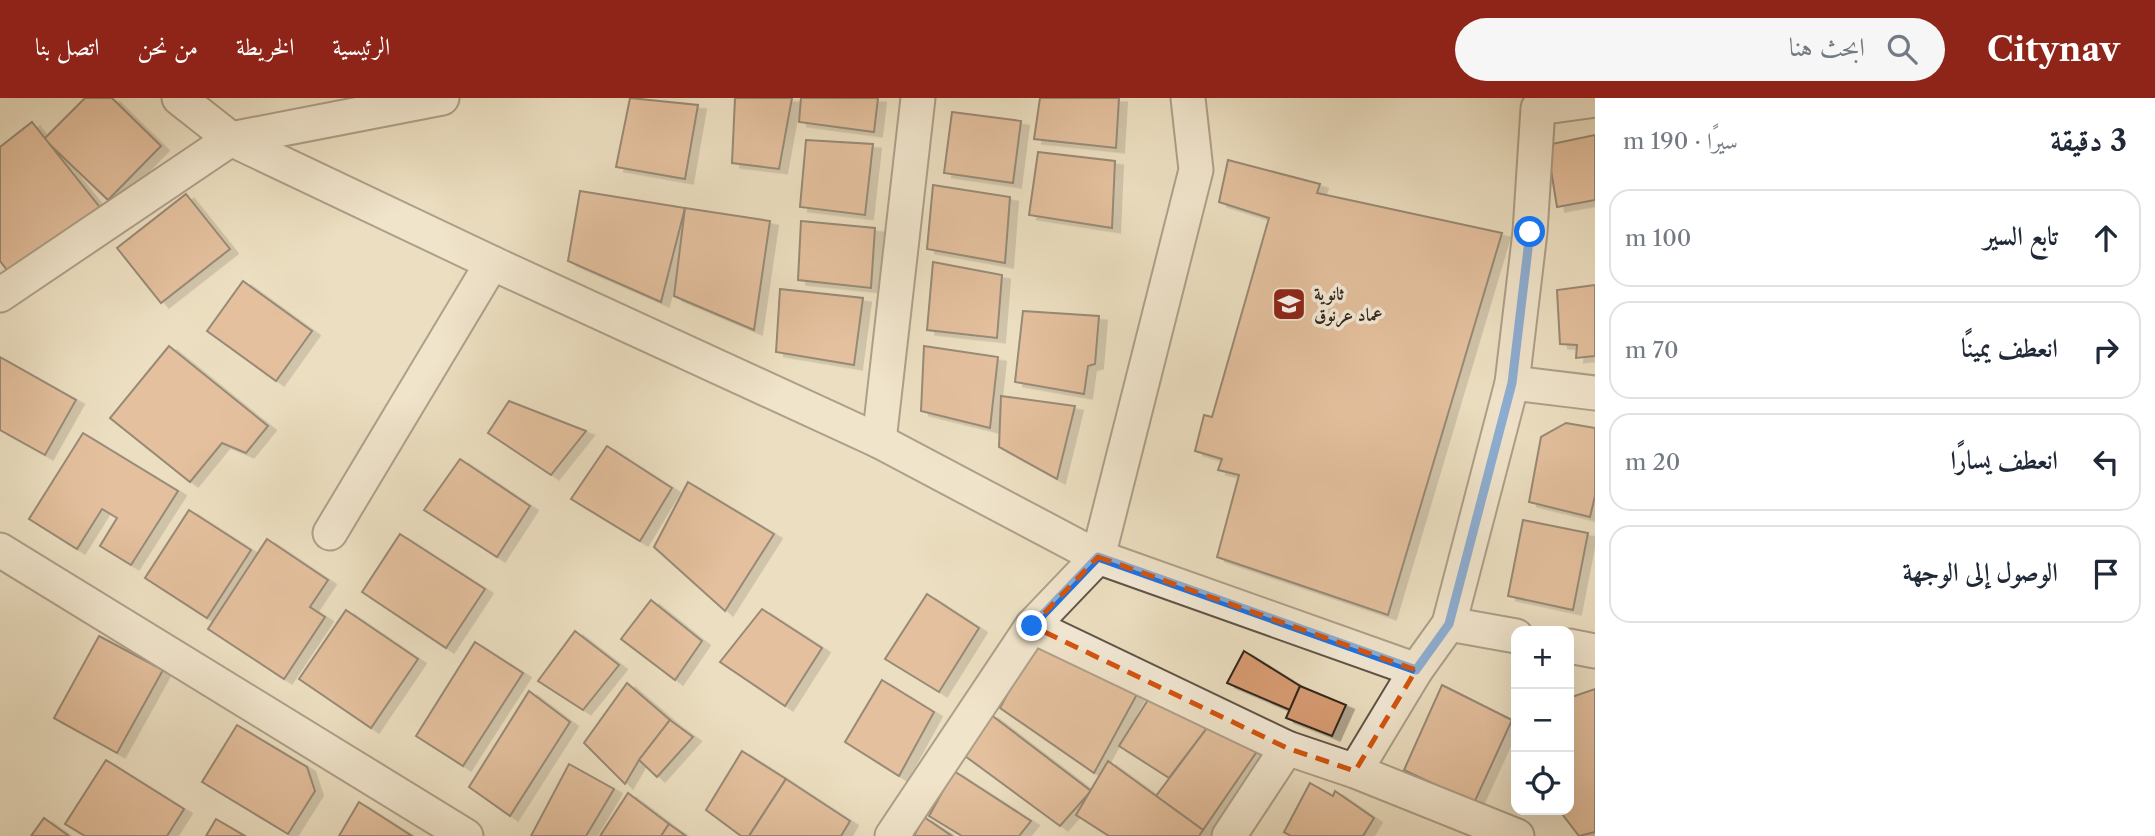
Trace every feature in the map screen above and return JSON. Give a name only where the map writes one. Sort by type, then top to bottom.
[{"type":"street","points":[[179,98],[231,139],[492,263],[879,441],[1098,557],[1416,670]]},
{"type":"street","points":[[0,295],[231,139],[442,98]]},
{"type":"street","points":[[879,441],[918,98]]},
{"type":"street","points":[[892,836],[1032,626],[1098,557],[1196,170],[1188,98]]},
{"type":"street","points":[[1355,771],[1416,670],[1449,624],[1512,383],[1530,232],[1538,103],[1595,100]]},
{"type":"street","points":[[330,533],[492,263]]},
{"type":"street","points":[[1512,383],[1595,393]]},
{"type":"street","points":[[0,550],[466,836]]},
{"type":"street","points":[[1449,624],[1511,635]]},
{"type":"street","points":[[1032,626],[1287,748],[1355,771],[1517,836]]},
{"type":"street","points":[[1574,647],[1595,651]]},
{"type":"street","points":[[1229,836],[1287,748]]},
{"type":"highlighted area","points":[[1098,557],[1416,670],[1355,771],[1287,748],[1032,626]]},
{"type":"building","points":[[85,98],[112,98],[161,146],[108,200],[44,139]]},
{"type":"building","points":[[630,98],[698,105],[685,179],[616,167]]},
{"type":"building","points":[[735,98],[792,98],[779,169],[732,163]]},
{"type":"building","points":[[801,98],[878,98],[874,132],[799,122]]},
{"type":"building","points":[[1040,98],[1119,98],[1116,148],[1034,139]]},
{"type":"building","points":[[952,112],[1021,121],[1013,183],[944,173]]},
{"type":"building","points":[[32,122],[102,210],[14,279],[0,261],[0,147]]},
{"type":"building","points":[[1595,135],[1595,200],[1557,207],[1547,145]]},
{"type":"building","points":[[806,140],[873,144],[865,215],[800,207]]},
{"type":"building","points":[[1038,152],[1115,161],[1112,228],[1029,215]]},
{"type":"building","points":[[1228,160],[1320,184],[1317,193],[1502,233],[1388,615],[1217,557],[1239,475],[1218,470],[1222,459],[1195,451],[1204,415],[1212,417],[1269,218],[1219,202]]},
{"type":"building","points":[[933,185],[1010,197],[1005,263],[927,249]]},
{"type":"building","points":[[580,191],[685,208],[661,302],[568,261]]},
{"type":"building","points":[[186,194],[230,249],[161,303],[117,248]]},
{"type":"building","points":[[685,208],[770,221],[754,330],[674,296]]},
{"type":"building","points":[[801,221],[875,228],[871,288],[798,280]]},
{"type":"building","points":[[933,262],[1002,275],[997,338],[927,330]]},
{"type":"building","points":[[243,281],[312,331],[276,381],[207,331]]},
{"type":"building","points":[[1595,285],[1595,356],[1576,358],[1577,345],[1560,344],[1557,290]]},
{"type":"building","points":[[780,289],[863,298],[854,365],[776,352]]},
{"type":"building","points":[[1023,311],[1099,316],[1095,364],[1088,366],[1084,394],[1015,382]]},
{"type":"building","points":[[169,346],[268,426],[246,453],[222,443],[190,482],[110,418]]},
{"type":"building","points":[[924,346],[998,357],[990,428],[921,411]]},
{"type":"building","points":[[0,357],[76,400],[45,455],[0,430]]},
{"type":"building","points":[[1001,396],[1075,406],[1057,479],[999,447]]},
{"type":"building","points":[[509,401],[586,431],[551,475],[488,433]]},
{"type":"building","points":[[1566,423],[1595,428],[1595,496],[1590,517],[1529,502],[1541,437]]},
{"type":"building","points":[[83,433],[178,491],[131,565],[100,546],[117,518],[102,509],[77,549],[29,519]]},
{"type":"building","points":[[607,446],[672,488],[640,541],[571,499]]},
{"type":"building","points":[[460,459],[530,506],[497,557],[424,510]]},
{"type":"building","points":[[688,482],[774,534],[725,611],[654,547]]},
{"type":"building","points":[[189,510],[251,550],[207,618],[145,578]]},
{"type":"building","points":[[1523,520],[1588,533],[1573,610],[1508,596]]},
{"type":"building","points":[[400,534],[485,589],[446,648],[362,592]]},
{"type":"building","points":[[267,539],[328,580],[310,607],[325,617],[284,679],[208,629]]},
{"type":"building","points":[[927,594],[979,628],[939,692],[885,659]]},
{"type":"building","points":[[651,600],[702,641],[675,680],[621,639]]},
{"type":"building","points":[[762,609],[822,648],[785,706],[720,662]]},
{"type":"building","points":[[346,610],[418,659],[371,728],[299,679]]},
{"type":"building","points":[[575,631],[619,665],[583,710],[538,681]]},
{"type":"building","points":[[99,636],[163,670],[117,753],[54,718]]},
{"type":"building","points":[[1037,639],[1142,685],[1094,773],[1000,708]]},
{"type":"building","points":[[475,642],[523,673],[463,766],[416,736]]},
{"type":"building","points":[[1244,651],[1300,686],[1290,710],[1227,683]]},
{"type":"building","points":[[882,680],[934,712],[899,776],[845,742]]},
{"type":"building","points":[[627,683],[670,720],[639,760],[625,784],[584,743]]},
{"type":"building","points":[[1442,685],[1511,720],[1474,803],[1404,770]]},
{"type":"building","points":[[1300,686],[1346,705],[1332,736],[1286,718]]},
{"type":"building","points":[[1595,689],[1595,832],[1579,836],[1563,815],[1574,815],[1574,696]]},
{"type":"building","points":[[529,691],[570,722],[510,816],[469,787]]},
{"type":"building","points":[[1151,695],[1213,720],[1169,778],[1119,746]]},
{"type":"building","points":[[990,714],[1091,791],[1060,826],[965,756]]},
{"type":"building","points":[[670,720],[693,737],[657,777],[639,760]]},
{"type":"building","points":[[1213,720],[1260,747],[1203,830],[1156,796]]},
{"type":"building","points":[[237,725],[307,767],[315,791],[288,834],[202,782]]},
{"type":"building","points":[[742,751],[786,779],[749,836],[741,836],[706,810]]},
{"type":"building","points":[[106,760],[184,809],[167,836],[85,836],[65,824]]},
{"type":"building","points":[[1108,761],[1203,830],[1199,836],[1109,836],[1076,815]]},
{"type":"building","points":[[569,764],[614,789],[586,836],[531,836]]},
{"type":"building","points":[[954,771],[1031,821],[1019,836],[962,836],[929,816]]},
{"type":"building","points":[[786,779],[850,821],[841,836],[749,836]]},
{"type":"building","points":[[1310,783],[1333,796],[1335,791],[1374,818],[1363,836],[1291,836],[1284,832]]},
{"type":"building","points":[[628,793],[669,824],[661,836],[600,836]]},
{"type":"building","points":[[359,802],[412,836],[339,836]]},
{"type":"building","points":[[924,817],[952,836],[914,836]]},
{"type":"building","points":[[44,818],[69,836],[31,836]]},
{"type":"building","points":[[216,819],[245,836],[206,836]]},
{"type":"building","points":[[669,824],[686,836],[661,836]]},
{"type":"place","name":"ثانوية عماد عرنوق","points":[[1289,304]]},
{"type":"route","points":[[1032,626],[1098,557],[1416,670],[1449,624],[1512,383],[1530,232]]}]
